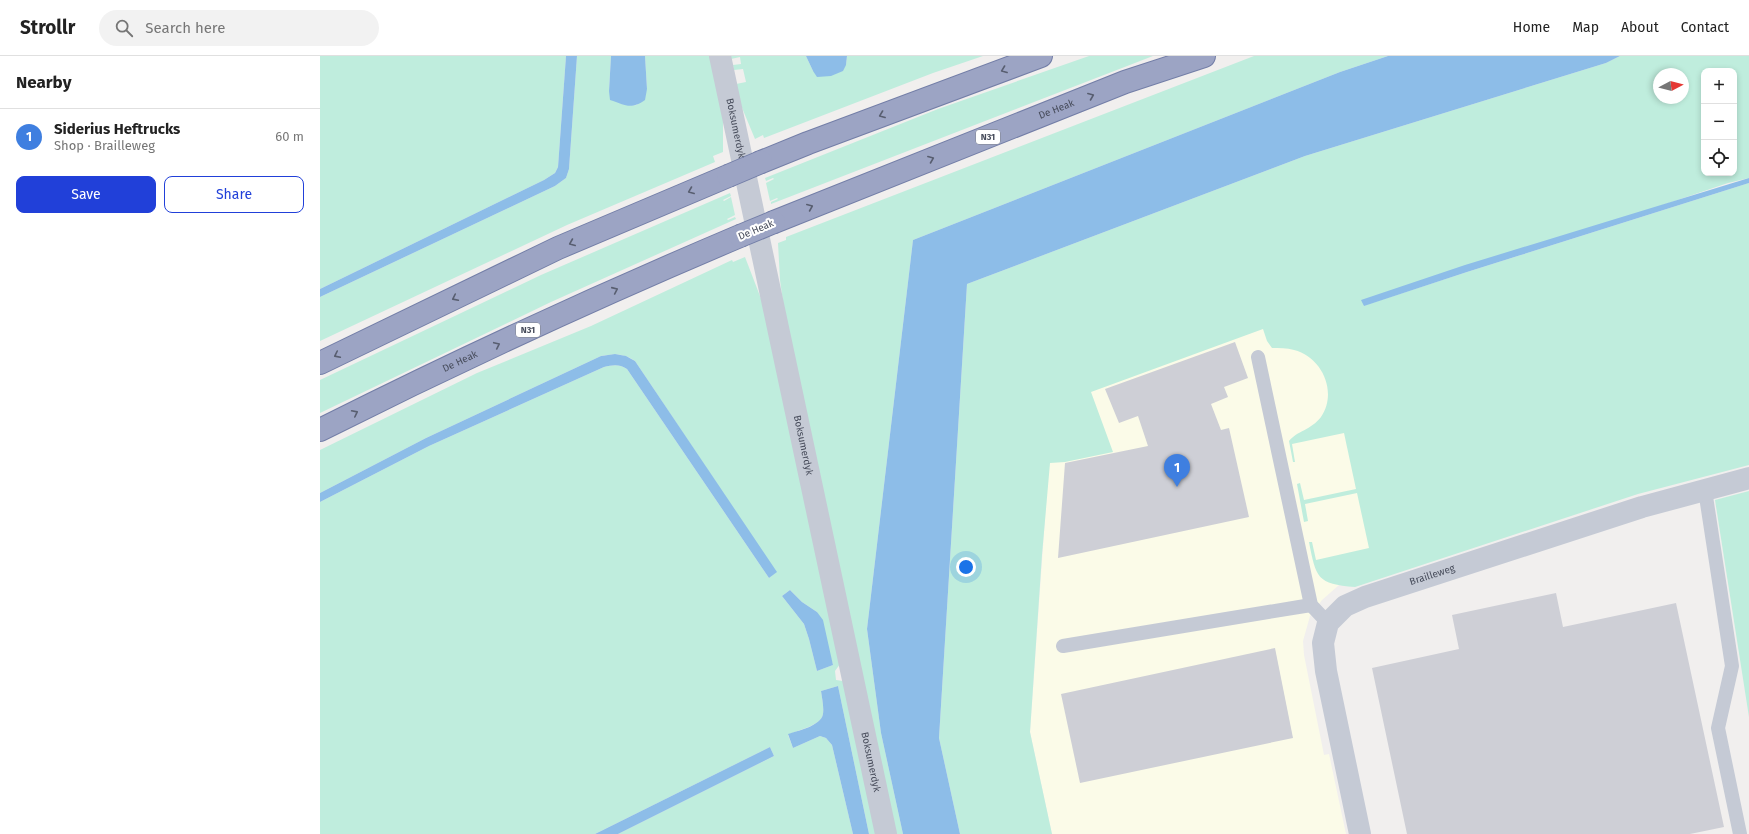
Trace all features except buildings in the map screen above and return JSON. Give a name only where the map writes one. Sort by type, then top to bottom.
[{"type":"highway","points":[[320,363],[558,248],[808,143],[1041,56]]},
{"type":"highway","name":"De Heak","points":[[320,430],[396,392],[577,307],[740,236],[1125,82],[1204,56]]},
{"type":"street","name":"Boksumerdyk","points":[[720,56],[886,834]]},
{"type":"street","name":"Brailleweg","points":[[1328,623],[1345,606],[1365,597],[1642,507],[1749,478]]},
{"type":"street","points":[[1328,623],[1323,643],[1326,671],[1360,834]]},
{"type":"lane","points":[[1258,357],[1311,606],[1328,623]]},
{"type":"lane","points":[[1705,490],[1732,666],[1718,728],[1740,834]]},
{"type":"lane","points":[[1063,646],[1311,606]]},
{"type":"shaded area","points":[[1308,295],[1391,567],[1339,585],[1322,600],[1310,616],[1303,641],[1304,655],[1324,755],[1329,754],[1346,834],[1052,834],[1030,732],[1054,391]]},
{"type":"green space","points":[[320,56],[566,56],[558,167],[555,173],[544,180],[320,289]]},
{"type":"green space","points":[[577,56],[611,56],[609,91],[620,103],[637,105],[647,89],[645,56],[710,56],[723,120],[723,152],[713,156],[715,162],[567,225],[320,341],[320,297],[555,186],[566,178],[569,169]]},
{"type":"green space","points":[[731,56],[806,56],[813,71],[846,65],[847,56],[983,56],[933,73],[764,138],[763,135],[755,139],[740,103],[736,84],[746,82],[743,69],[734,70],[733,65],[741,64],[740,57],[731,59]]},
{"type":"green space","points":[[1089,56],[1153,56],[771,204],[771,202],[778,199],[777,198],[770,201],[766,183],[774,179],[773,178],[766,181],[765,178],[938,109]]},
{"type":"green space","points":[[1254,56],[1388,56],[1340,72],[913,240],[867,629],[881,733],[903,834],[896,834],[784,309],[780,280],[778,243],[786,240],[786,237]]},
{"type":"green space","points":[[1620,56],[1749,56],[1749,178],[1728,183],[1363,306],[1749,183],[1749,465],[1638,494],[1355,587],[1342,586],[1333,584],[1320,577],[1314,564],[1309,542],[1312,542],[1316,560],[1369,548],[1357,493],[1305,504],[1308,521],[1304,522],[1297,484],[1300,483],[1304,500],[1356,489],[1344,433],[1292,444],[1295,462],[1293,462],[1289,441],[1317,421],[1321,417],[1326,407],[1328,397],[1327,387],[1319,368],[1312,360],[1304,354],[1294,350],[1286,348],[1272,348],[1267,341],[1263,329],[1091,392],[1113,452],[1065,462],[1050,463],[1030,732],[1052,834],[960,834],[939,738],[967,284],[1305,156],[1606,63]]},
{"type":"green space","points":[[730,193],[731,196],[723,200],[724,201],[731,197],[735,215],[727,219],[728,220],[735,217],[736,219],[551,302],[320,413],[320,380],[541,275]]},
{"type":"green space","points":[[745,257],[765,309],[840,664],[835,671],[836,680],[843,681],[876,834],[869,834],[838,686],[821,691],[823,714],[818,722],[788,735],[793,748],[820,736],[826,738],[832,745],[853,834],[618,834],[774,756],[770,747],[595,834],[320,834],[320,502],[429,446],[604,367],[613,365],[627,369],[769,578],[776,572],[635,361],[622,355],[601,356],[426,438],[320,493],[320,450],[477,373],[591,326],[732,260],[733,262]],"holes":[[[790,590],[802,602],[817,612],[833,665],[817,671],[804,624],[782,596]]]},
{"type":"green space","points":[[1749,491],[1749,717],[1715,500]]},
{"type":"water","points":[[566,56],[577,56],[569,169],[566,178],[555,186],[320,297],[320,289],[544,180],[555,173],[558,167]]},
{"type":"water","points":[[611,56],[645,56],[647,89],[645,100],[636,105],[628,106],[610,100],[609,91]]},
{"type":"water","points":[[806,56],[847,56],[846,65],[843,71],[831,76],[817,77]]},
{"type":"water","points":[[1388,56],[1620,56],[1606,63],[1305,156],[967,284],[939,738],[960,834],[903,834],[881,733],[867,629],[913,240],[1340,72]]},
{"type":"water","points":[[1749,178],[1749,183],[1364,306],[1361,300],[1465,265]]},
{"type":"water","points":[[615,354],[626,356],[635,361],[777,572],[769,578],[627,369],[619,366],[613,365],[604,367],[429,446],[320,502],[320,493],[426,438],[601,356]]},
{"type":"water","points":[[790,590],[802,602],[817,612],[823,620],[833,665],[817,671],[804,624],[782,596]]},
{"type":"water","points":[[838,686],[869,834],[853,834],[832,745],[826,738],[820,736],[793,748],[788,734],[818,722],[823,714],[821,691]]},
{"type":"water","points":[[770,747],[774,756],[618,834],[595,834]]},
{"type":"place","name":"Siderius Heftrucks","points":[[1177,487]]}]
